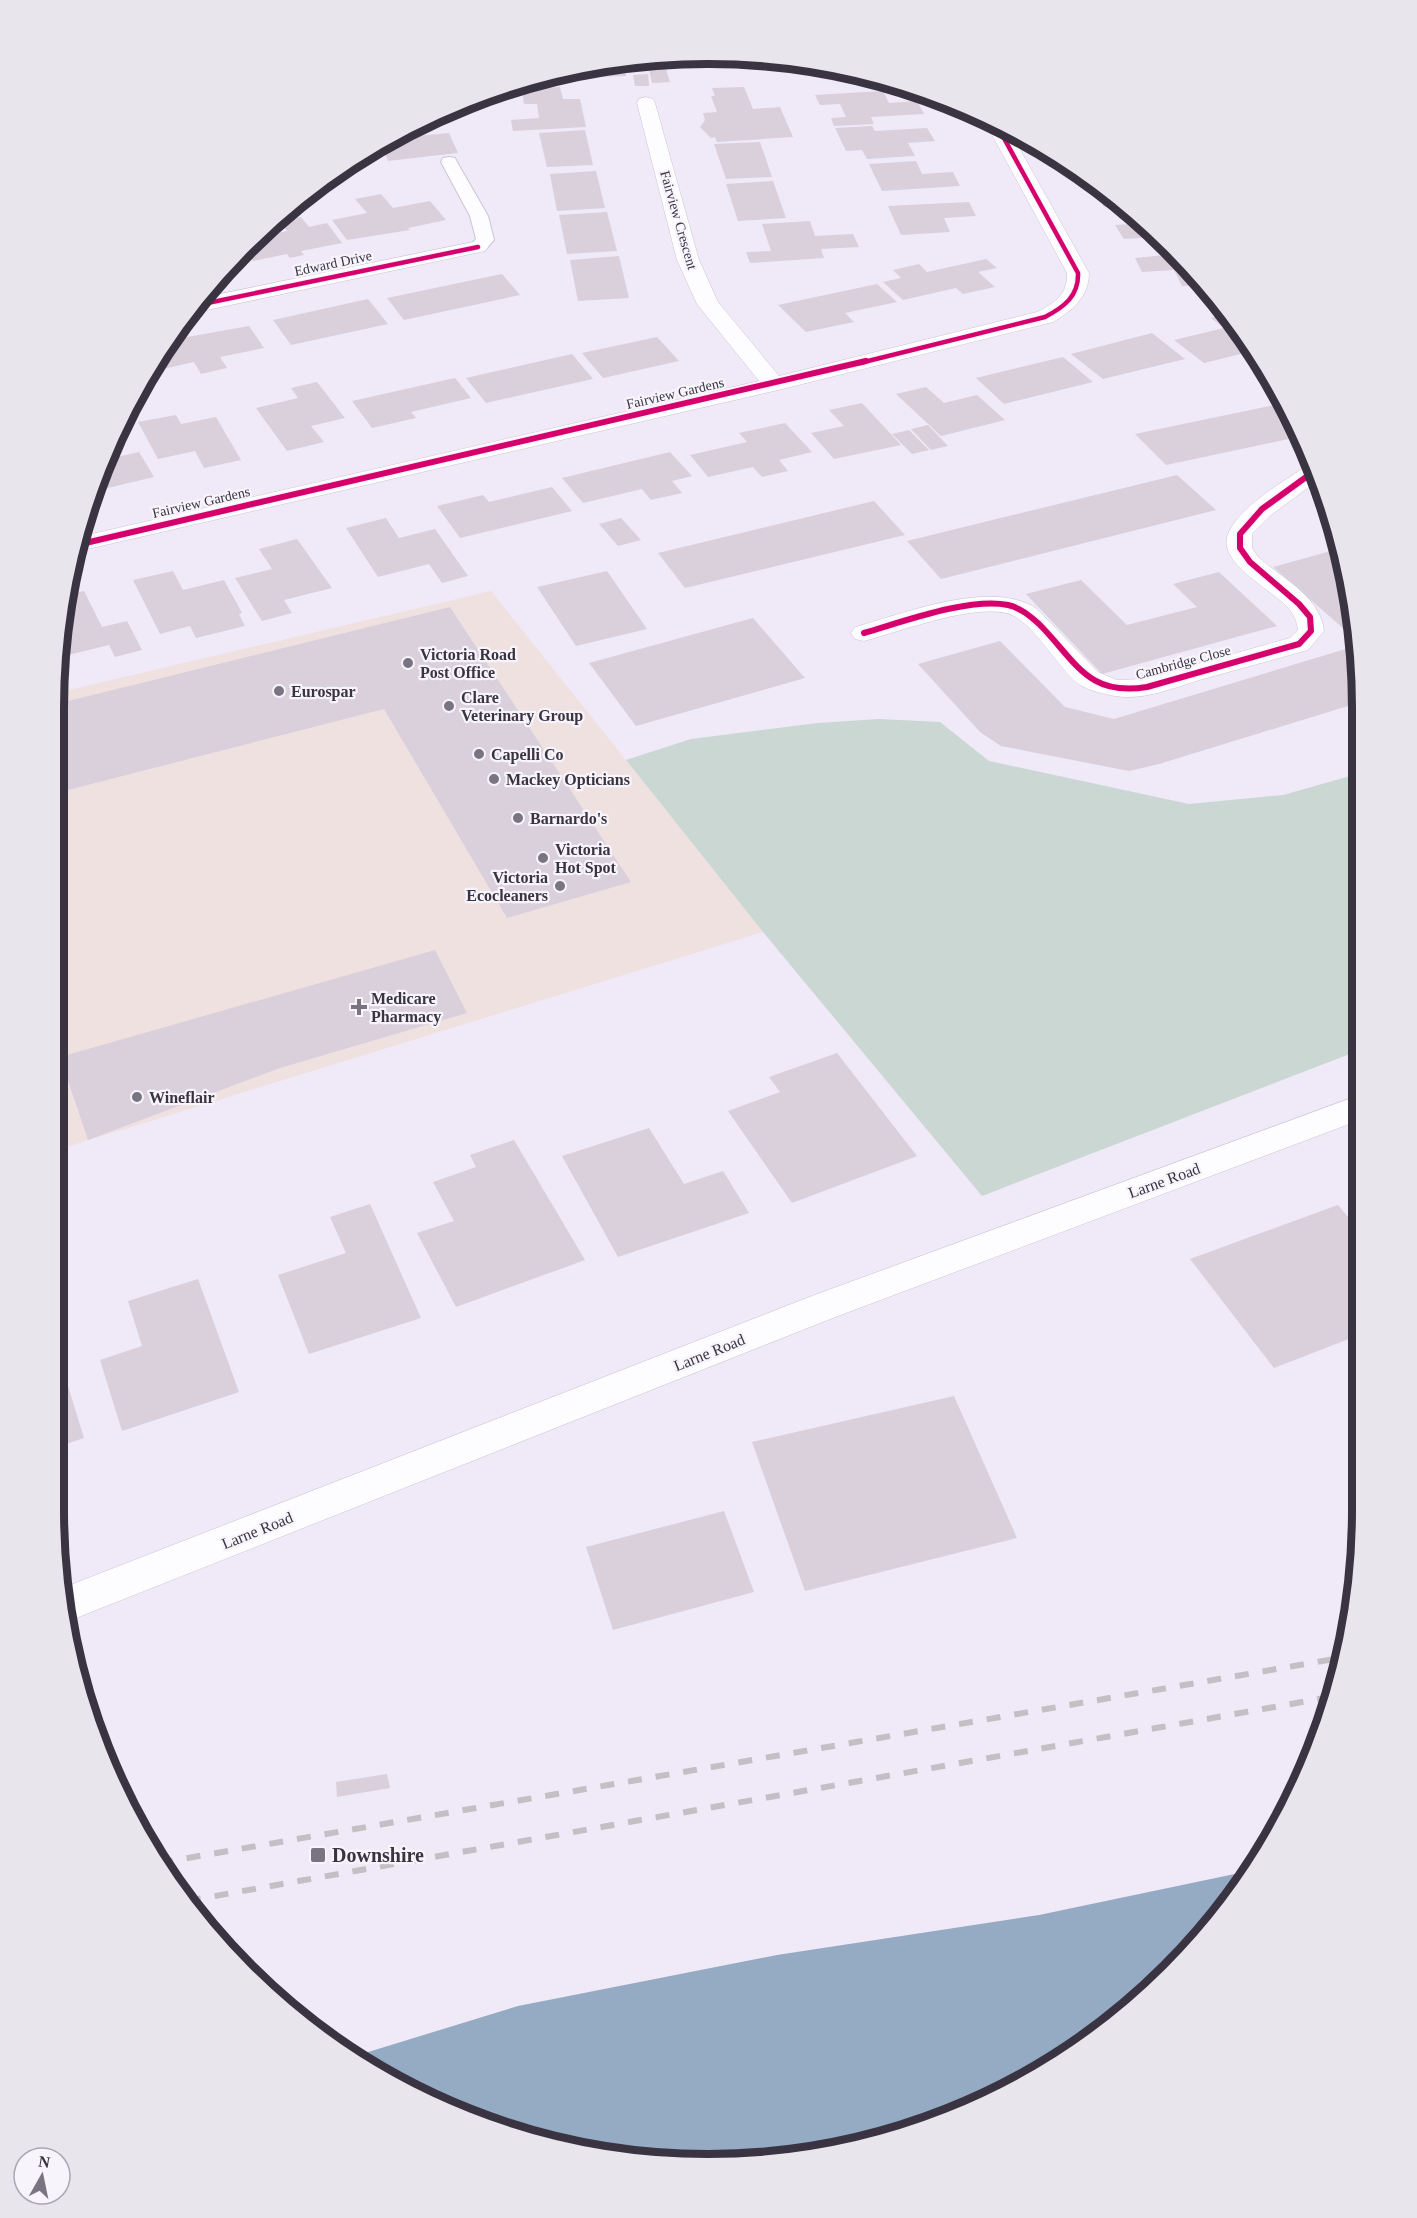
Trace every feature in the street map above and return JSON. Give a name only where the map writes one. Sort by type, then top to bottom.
[{"type":"street","name":"Fairview Crescent","points":[[646,103],[688,260],[708,304],[774,384]]},
{"type":"street","name":"Fairview Gardens","points":[[86,542],[774,384],[1027,323],[1059,310],[1069,300],[1079,283],[1076,267],[1003,137]]},
{"type":"street","name":"Edward Drive","points":[[209,303],[478,247]]},
{"type":"street","name":"Cambridge Close","points":[[864,633],[977,605],[1009,605],[1026,614],[1088,678],[1107,686],[1129,690],[1147,687],[1299,644],[1309,636],[1311,630],[1306,613],[1291,596],[1251,565],[1242,554],[1238,543],[1240,534],[1248,522],[1308,476]]},
{"type":"street","name":"Larne Road","points":[[71,1602],[825,1306],[1352,1110]]},
{"type":"lane","points":[[449,162],[479,216],[484,240],[478,247]]},
{"type":"shaded area","points":[[491,591],[763,932],[64,1148],[65,691]]},
{"type":"shaded area","points":[[879,719],[940,722],[989,761],[1189,804],[1283,795],[1352,776],[1352,1053],[982,1196],[763,932],[626,760],[691,739],[818,723]]},
{"type":"water","points":[[1240,1873],[1193,1934],[1164,1965],[1133,1994],[1066,2045],[993,2087],[955,2104],[875,2132],[834,2141],[793,2148],[708,2154],[624,2148],[583,2141],[542,2132],[462,2104],[424,2087],[364,2053],[518,2006],[777,1955],[1039,1915]]},
{"type":"building","points":[[649,69],[666,69],[670,82],[652,83]]},
{"type":"building","points":[[625,70],[626,76],[601,77],[601,74]]},
{"type":"building","points":[[648,74],[649,86],[635,86],[633,75]]},
{"type":"building","points":[[560,87],[563,99],[580,99],[586,127],[513,131],[511,120],[539,118],[537,104],[524,104],[522,92],[535,88]]},
{"type":"building","points":[[744,87],[753,109],[780,107],[793,137],[717,142],[715,137],[711,138],[700,127],[705,120],[703,113],[717,112],[711,96],[715,96],[712,88]]},
{"type":"building","points":[[883,91],[889,103],[917,101],[924,114],[871,117],[874,124],[834,126],[831,118],[846,117],[840,104],[820,105],[815,95]]},
{"type":"building","points":[[872,126],[875,131],[927,128],[935,141],[908,143],[915,156],[867,159],[862,150],[846,151],[835,128]]},
{"type":"building","points":[[585,130],[593,165],[547,167],[539,133]]},
{"type":"building","points":[[449,133],[458,153],[388,161],[385,152],[414,136]]},
{"type":"building","points":[[760,142],[772,177],[726,179],[714,144]]},
{"type":"building","points":[[916,161],[922,174],[953,172],[960,186],[882,191],[869,164]]},
{"type":"building","points":[[596,171],[605,208],[557,211],[550,174]]},
{"type":"building","points":[[773,181],[786,218],[738,221],[726,184]]},
{"type":"building","points":[[381,194],[393,208],[430,201],[446,220],[408,228],[410,230],[347,240],[332,220],[367,213],[355,199]]},
{"type":"building","points":[[1097,195],[1111,206],[1104,207]]},
{"type":"building","points":[[969,202],[976,216],[944,218],[950,232],[901,235],[888,206]]},
{"type":"building","points":[[607,212],[617,251],[567,254],[559,215]]},
{"type":"building","points":[[301,217],[309,227],[327,223],[342,243],[301,251],[304,255],[290,258],[287,254],[253,261],[250,256],[274,234],[287,231],[283,225],[290,219]]},
{"type":"building","points":[[810,221],[815,236],[853,234],[859,247],[821,249],[824,258],[750,263],[746,252],[771,251],[762,224]]},
{"type":"building","points":[[1133,224],[1148,238],[1124,239],[1115,225]]},
{"type":"building","points":[[1166,255],[1194,285],[1182,286],[1174,270],[1142,272],[1135,258]]},
{"type":"building","points":[[619,256],[629,298],[578,301],[570,260]]},
{"type":"building","points":[[986,259],[997,268],[978,272],[995,287],[963,294],[956,288],[903,300],[883,282],[901,278],[893,270],[919,264],[927,272]]},
{"type":"building","points":[[502,274],[520,295],[404,320],[387,298]]},
{"type":"building","points":[[877,284],[897,302],[845,313],[854,322],[806,332],[778,305]]},
{"type":"building","points":[[368,299],[388,324],[291,345],[273,320]]},
{"type":"building","points":[[1219,316],[1245,353],[1204,363],[1174,340],[1224,328],[1211,318]]},
{"type":"building","points":[[249,326],[264,348],[220,357],[227,368],[201,374],[194,362],[161,369],[182,338]]},
{"type":"building","points":[[1152,333],[1185,359],[1103,379],[1071,354]]},
{"type":"building","points":[[657,337],[679,361],[603,378],[582,353]]},
{"type":"building","points":[[572,354],[593,379],[486,403],[466,378]]},
{"type":"building","points":[[1063,357],[1093,382],[1004,404],[976,378]]},
{"type":"building","points":[[455,378],[471,398],[411,412],[416,418],[372,428],[352,401]]},
{"type":"building","points":[[317,382],[345,418],[311,426],[324,442],[287,451],[256,408],[298,398],[291,388]]},
{"type":"building","points":[[926,387],[944,403],[977,395],[1005,420],[941,436],[896,394]]},
{"type":"building","points":[[862,403],[901,445],[834,459],[811,433],[844,426],[829,410]]},
{"type":"building","points":[[1276,405],[1292,438],[1166,465],[1135,434]]},
{"type":"building","points":[[176,415],[181,424],[216,417],[241,460],[204,468],[195,451],[158,459],[138,422]]},
{"type":"building","points":[[785,423],[812,452],[779,460],[788,471],[762,477],[753,467],[708,477],[690,455],[747,442],[739,433]]},
{"type":"building","points":[[928,425],[948,446],[931,450],[911,429]]},
{"type":"building","points":[[909,430],[929,450],[912,454],[892,434]]},
{"type":"building","points":[[139,452],[154,477],[104,489],[116,457]]},
{"type":"building","points":[[670,452],[692,476],[672,481],[682,493],[651,500],[642,489],[583,503],[562,478]]},
{"type":"building","points":[[1177,475],[1216,510],[941,579],[907,541]]},
{"type":"building","points":[[552,487],[572,511],[460,538],[437,506],[483,495],[489,502]]},
{"type":"building","points":[[874,501],[905,535],[685,588],[658,553]]},
{"type":"building","points":[[386,518],[399,538],[435,529],[468,576],[442,583],[429,564],[378,577],[346,528]]},
{"type":"building","points":[[621,518],[641,540],[618,546],[599,524]]},
{"type":"building","points":[[297,539],[332,588],[284,600],[292,613],[262,621],[235,578],[272,569],[259,549]]},
{"type":"building","points":[[1333,551],[1348,634],[1344,629],[1273,567]]},
{"type":"building","points":[[173,571],[183,590],[224,580],[242,613],[239,614],[245,626],[196,638],[190,626],[160,634],[133,580]]},
{"type":"building","points":[[607,571],[647,629],[576,646],[537,587]]},
{"type":"building","points":[[1219,572],[1277,626],[1102,674],[1026,594],[1081,580],[1127,625],[1197,607],[1173,584]]},
{"type":"building","points":[[84,591],[102,627],[127,621],[142,650],[115,657],[109,645],[67,655],[75,593]]},
{"type":"building","points":[[450,607],[631,882],[507,918],[384,709],[64,791],[64,702]]},
{"type":"building","points":[[753,618],[805,678],[636,726],[589,663]]},
{"type":"building","points":[[1000,641],[1065,707],[1114,719],[1349,648],[1352,705],[1159,764],[1129,771],[1001,746],[980,732],[918,664]]},
{"type":"building","points":[[435,950],[467,1013],[280,1068],[88,1140],[64,1069],[64,1056]]},
{"type":"building","points":[[837,1053],[917,1156],[792,1203],[728,1111],[780,1092],[769,1077]]},
{"type":"building","points":[[649,1128],[684,1184],[723,1171],[749,1213],[618,1257],[562,1156]]},
{"type":"building","points":[[514,1140],[585,1260],[456,1307],[417,1233],[454,1221],[433,1182],[476,1167],[470,1155]]},
{"type":"building","points":[[370,1204],[421,1318],[309,1354],[278,1275],[346,1253],[330,1217]]},
{"type":"building","points":[[1338,1205],[1352,1222],[1352,1338],[1274,1368],[1190,1259]]},
{"type":"building","points":[[198,1279],[239,1392],[122,1431],[100,1360],[142,1346],[128,1301]]},
{"type":"building","points":[[64,1373],[84,1438],[64,1445]]},
{"type":"building","points":[[954,1396],[1017,1538],[805,1591],[752,1442]]},
{"type":"building","points":[[724,1511],[754,1592],[613,1630],[586,1547]]},
{"type":"building","points":[[387,1774],[390,1788],[337,1797],[336,1782]]},
{"type":"railway","points":[[169,1861],[1335,1659]]},
{"type":"railway","points":[[196,1899],[1324,1698]]},
{"type":"cycle path","points":[[86,543],[774,384],[1045,317],[1064,305],[1074,294],[1077,288],[1078,273],[1003,136]]},
{"type":"cycle path","points":[[209,303],[478,247]]},
{"type":"cycle path","points":[[864,633],[944,611],[988,604],[1006,605],[1028,614],[1088,678],[1102,685],[1124,689],[1147,687],[1299,644],[1311,631],[1310,617],[1299,604],[1250,562],[1240,548],[1240,534],[1262,509],[1308,475]]},
{"type":"place","name":"Victoria Road Post Office","points":[[408,663]]},
{"type":"place","name":"Eurospar","points":[[279,691]]},
{"type":"place","name":"Clare Veterinary Group","points":[[449,706]]},
{"type":"place","name":"Capelli Co","points":[[479,754]]},
{"type":"place","name":"Mackey Opticians","points":[[494,779]]},
{"type":"place","name":"Barnardo's","points":[[518,818]]},
{"type":"place","name":"Victoria Hot Spot","points":[[543,858]]},
{"type":"place","name":"Victoria Ecocleaners","points":[[560,886]]},
{"type":"place","name":"Medicare Pharmacy","points":[[359,1007]]},
{"type":"place","name":"Wineflair","points":[[137,1097]]},
{"type":"place","name":"Downshire","points":[[318,1855]]}]
